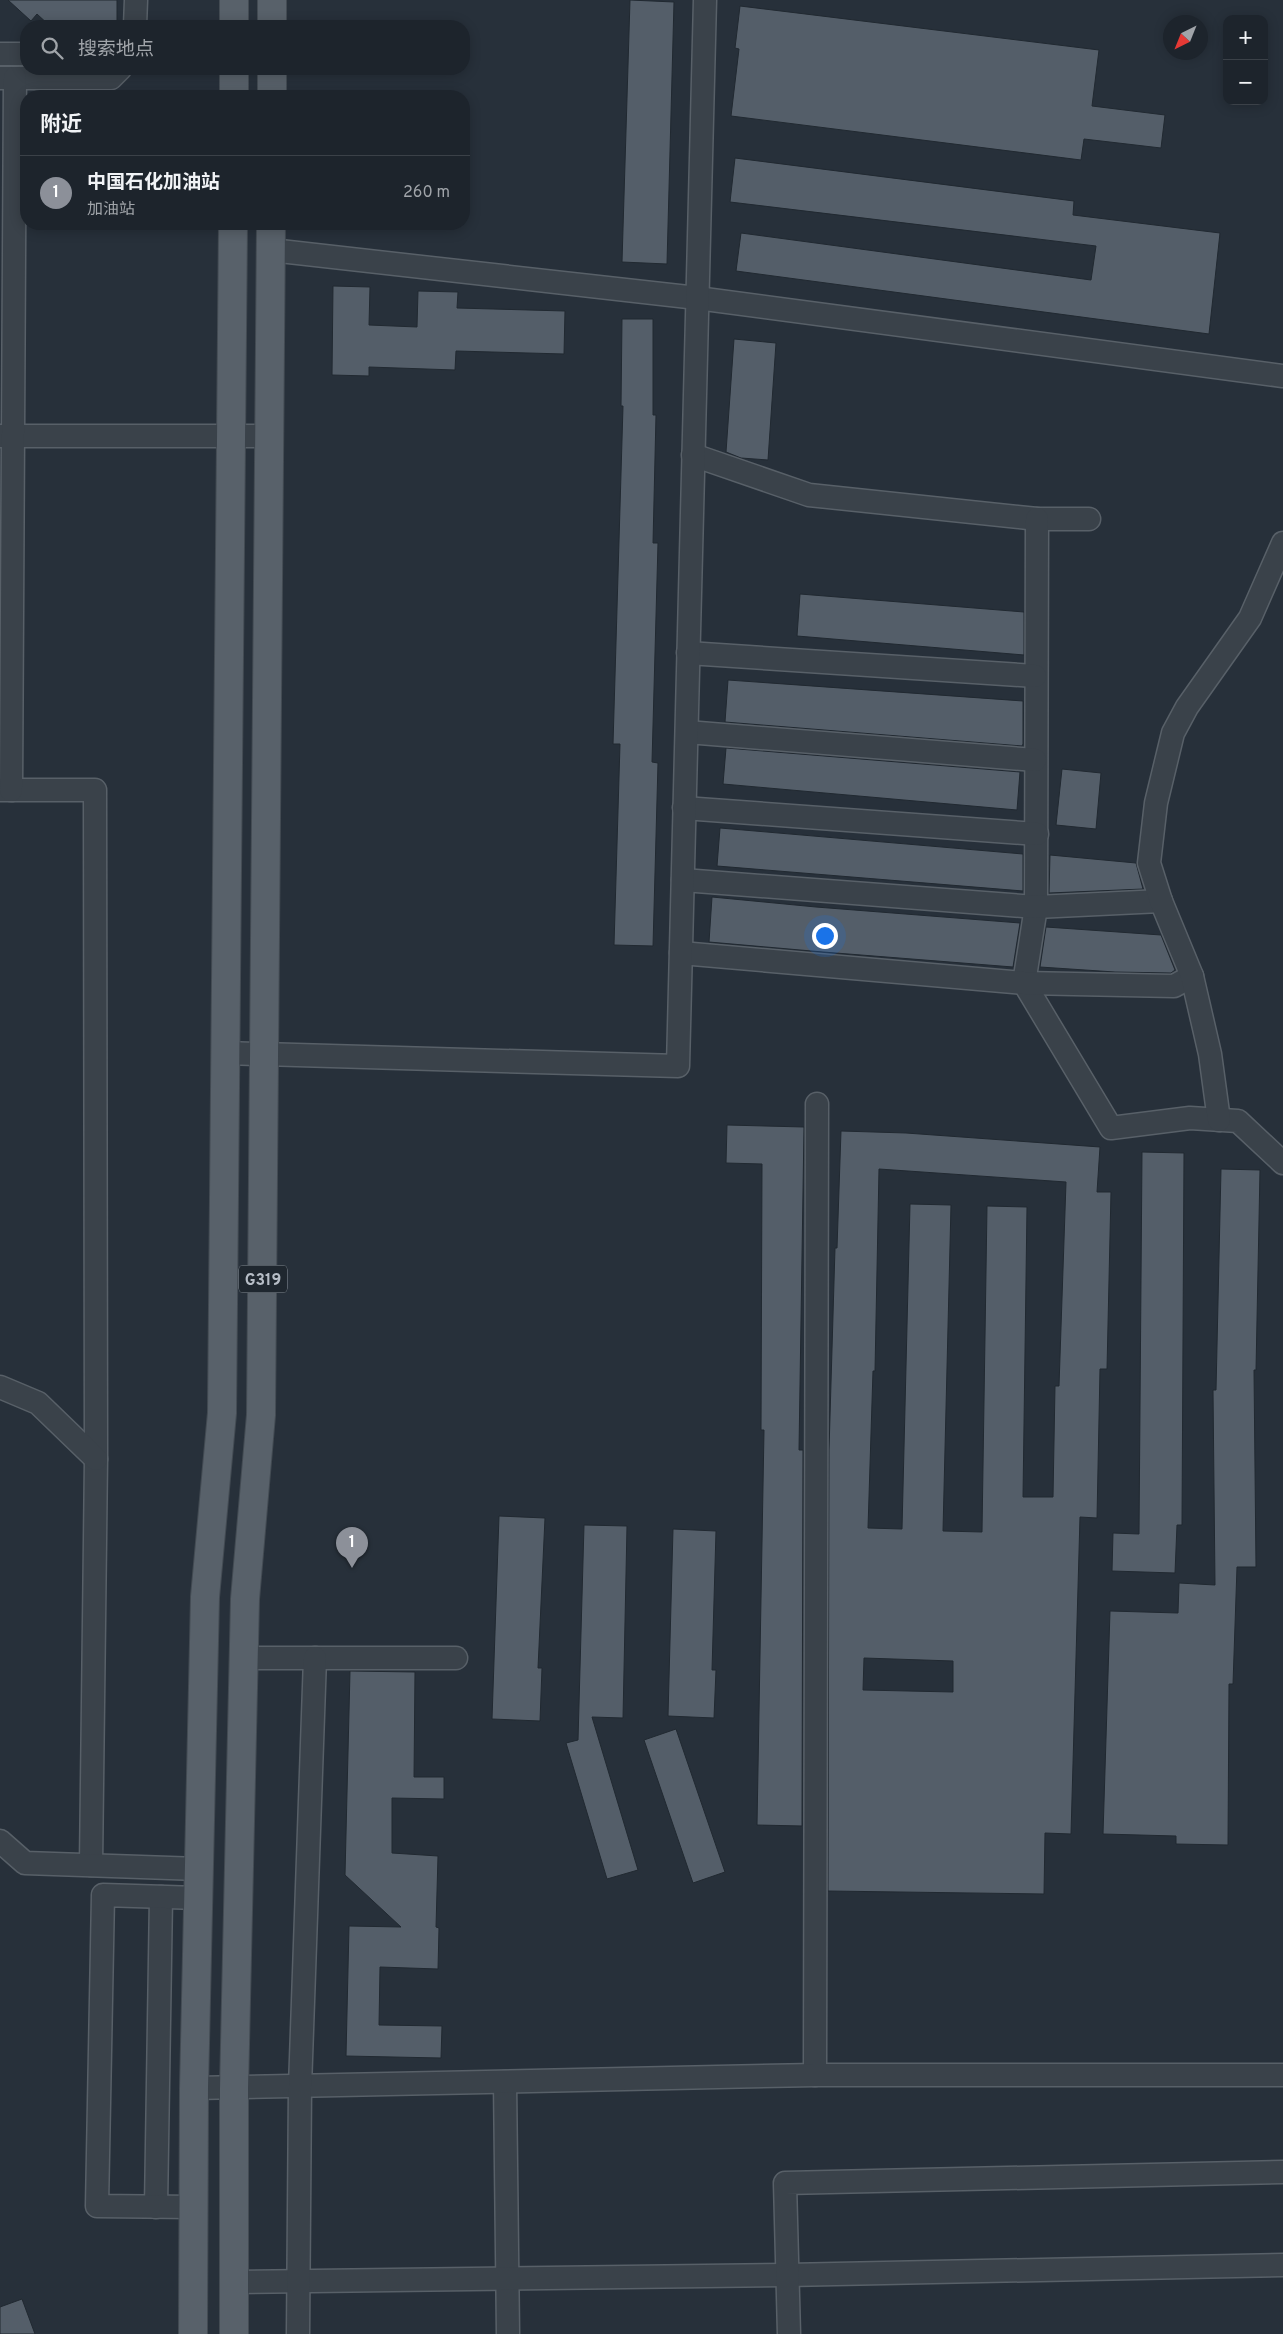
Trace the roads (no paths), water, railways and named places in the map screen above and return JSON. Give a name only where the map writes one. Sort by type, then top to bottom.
[{"type":"main road","points":[[234,0],[234,20]]},
{"type":"main road","points":[[272,0],[272,20]]},
{"type":"main road","points":[[234,75],[234,90]]},
{"type":"main road","points":[[272,75],[272,90]]},
{"type":"main road","name":"G319","points":[[193,2334],[194,2088],[205,1597],[222,1412],[233,230]]},
{"type":"main road","name":"G319","points":[[234,2334],[234,2089],[245,1599],[262,1414],[271,237]]},
{"type":"street","points":[[136,0],[136,20]]},
{"type":"street","points":[[226,1053],[678,1066],[705,0]]},
{"type":"street","points":[[0,54],[20,54]]},
{"type":"street","points":[[91,1865],[96,1459],[95,790],[5,790],[7,78],[111,78],[114,75]]},
{"type":"street","points":[[271,237],[697,298],[1283,376]]},
{"type":"street","points":[[6,436],[270,436]]},
{"type":"street","points":[[693,455],[809,495],[1037,519],[1089,519]]},
{"type":"street","points":[[1037,519],[1035,676],[1036,907],[1024,983],[1111,1128],[1190,1118],[1238,1121],[1283,1163]]},
{"type":"street","points":[[1219,1120],[1210,1054],[1192,976],[1161,901],[1149,863],[1156,803],[1173,733],[1187,707],[1250,618],[1283,543]]},
{"type":"street","points":[[688,653],[1035,676]]},
{"type":"street","points":[[686,732],[1035,760]]},
{"type":"street","points":[[684,808],[1037,834]]},
{"type":"street","points":[[683,880],[1036,907],[1161,901]]},
{"type":"street","points":[[681,953],[1024,983],[1174,986],[1192,976]]},
{"type":"street","points":[[815,2075],[817,1104]]},
{"type":"street","points":[[0,1387],[38,1403],[96,1459]]},
{"type":"street","points":[[244,1658],[456,1658]]},
{"type":"street","points":[[298,2334],[300,2087],[315,1658]]},
{"type":"street","points":[[0,1841],[25,1863],[199,1868]]},
{"type":"street","points":[[194,2207],[97,2206],[103,1896],[198,1898]]},
{"type":"street","points":[[156,2207],[161,1897]]},
{"type":"street","points":[[194,2088],[234,2089],[815,2075],[1283,2075]]},
{"type":"street","points":[[505,2082],[508,2334]]},
{"type":"street","points":[[789,2334],[785,2183],[1283,2172]]},
{"type":"street","points":[[234,2282],[508,2277],[787,2275],[1283,2265]]},
{"type":"place","name":"中国石化加油站","points":[[352,1568]]}]
